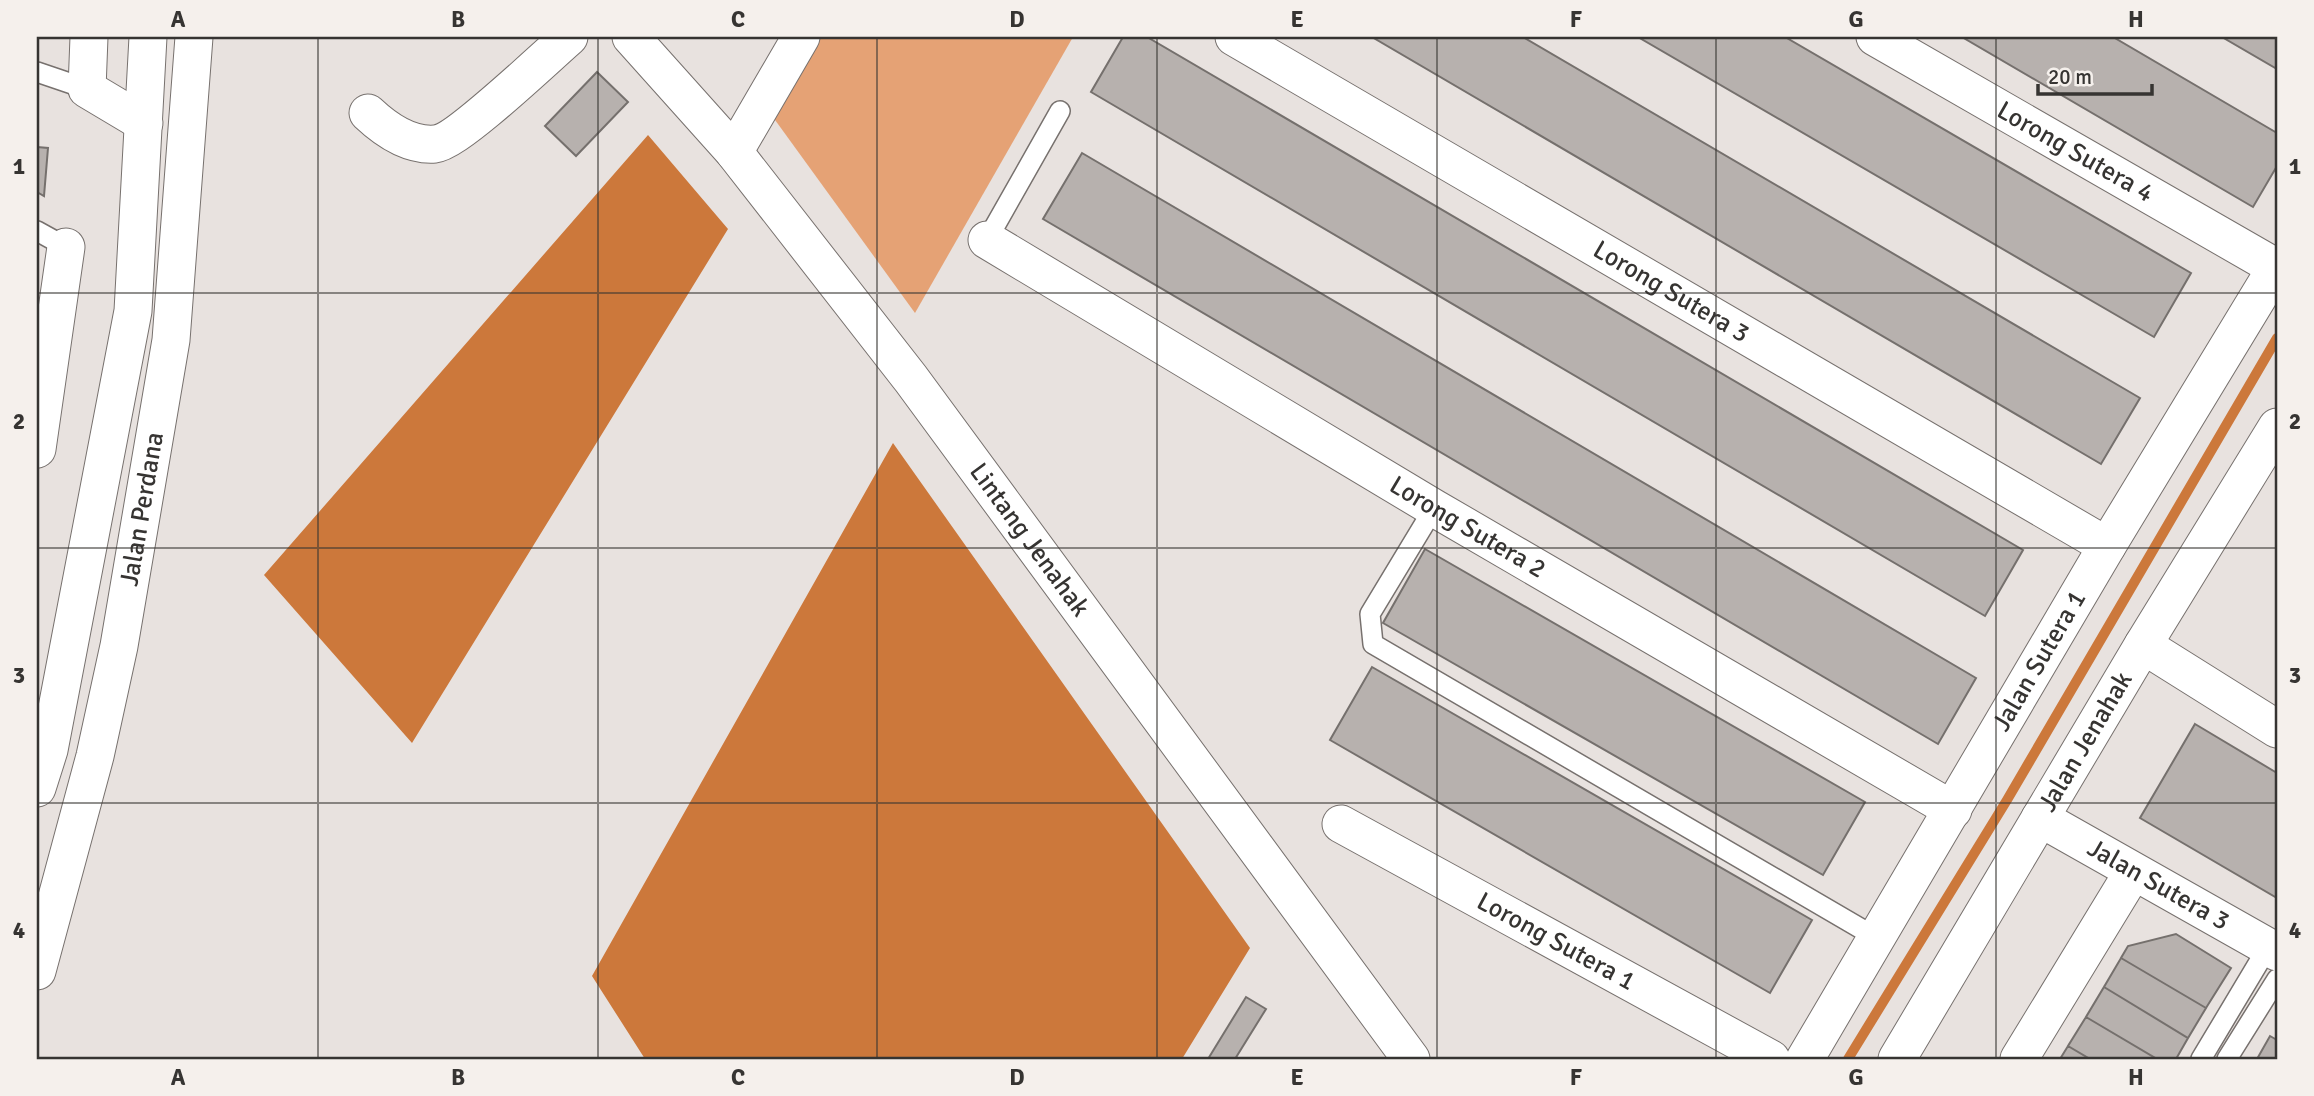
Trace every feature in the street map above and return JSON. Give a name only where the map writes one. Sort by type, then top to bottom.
[{"type":"street","points":[[89,37],[87,89],[144,123]]},
{"type":"street","name":"Jalan Perdana","points":[[37,788],[133,311],[148,37]]},
{"type":"street","name":"Jalan Perdana","points":[[37,971],[95,756],[118,646],[171,340],[194,37]]},
{"type":"street","points":[[368,113],[386,130],[418,142],[437,144],[460,130],[569,37]]},
{"type":"street","name":"Lintang Jenahak","points":[[631,37],[734,152],[911,379],[1411,1059]]},
{"type":"street","points":[[734,152],[801,37]]},
{"type":"street","name":"Lorong Sutera 3","points":[[1234,37],[2107,546]]},
{"type":"street","name":"Lorong Sutera 4","points":[[1875,37],[2277,267]]},
{"type":"street","points":[[38,429],[52,239]]},
{"type":"street","name":"Lorong Sutera 2","points":[[987,240],[1434,508],[1953,810]]},
{"type":"street","name":"Jalan Sutera 1","points":[[1805,1059],[2107,546],[2277,267]]},
{"type":"street","name":"Jalan Jenahak","points":[[1897,1059],[2143,645],[2277,427]]},
{"type":"street","points":[[2143,645],[2277,729]]},
{"type":"street","points":[[43,748],[95,756]]},
{"type":"street","name":"Jalan Sutera 3","points":[[2040,818],[2274,959]]},
{"type":"street","name":"Lorong Sutera 1","points":[[1341,824],[1771,1059]]},
{"type":"street","points":[[2019,1059],[2133,872]]},
{"type":"lane","points":[[37,72],[87,89]]},
{"type":"lane","points":[[987,240],[1060,111]]},
{"type":"lane","points":[[1434,508],[1370,614],[1373,644],[1877,938]]},
{"type":"lane","points":[[2201,1059],[2274,959]]},
{"type":"lane","points":[[2227,1059],[2274,959]]},
{"type":"shaded area","points":[[816,37],[1073,37],[915,313],[770,113]]},
{"type":"shaded area","points":[[648,135],[728,229],[412,743],[264,575]]},
{"type":"shaded area","points":[[893,443],[1250,948],[1182,1059],[645,1059],[592,976]]},
{"type":"building","points":[[1123,37],[1147,37],[2023,550],[1985,616],[1091,92]]},
{"type":"building","points":[[1372,37],[1523,37],[2140,398],[2101,464]]},
{"type":"building","points":[[1638,37],[1785,37],[2191,273],[2154,337]]},
{"type":"building","points":[[1962,37],[2113,37],[2277,133],[2277,166],[2253,207]]},
{"type":"building","points":[[2222,37],[2277,37],[2277,69]]},
{"type":"building","points":[[597,72],[628,102],[576,156],[545,126]]},
{"type":"building","points":[[37,147],[48,148],[44,196],[37,192]]},
{"type":"building","points":[[1082,153],[1976,678],[1938,744],[1043,219]]},
{"type":"building","points":[[1425,549],[1865,802],[1823,875],[1383,623]]},
{"type":"building","points":[[1372,667],[1812,920],[1770,993],[1330,740]]},
{"type":"building","points":[[2195,724],[2277,773],[2277,898],[2140,818]]},
{"type":"building","points":[[2176,934],[2231,968],[2206,1008],[2121,958],[2128,946]]},
{"type":"building","points":[[2121,958],[2206,1008],[2188,1038],[2104,987]]},
{"type":"building","points":[[2104,987],[2188,1038],[2176,1059],[2157,1059],[2086,1017]]},
{"type":"building","points":[[1246,997],[1266,1009],[1235,1059],[1208,1059]]},
{"type":"building","points":[[2086,1017],[2157,1059],[2090,1059],[2068,1046]]},
{"type":"building","points":[[2270,1036],[2277,1040],[2277,1059],[2257,1059]]},
{"type":"building","points":[[2068,1046],[2090,1059],[2060,1059]]},
{"type":"waterway","points":[[1848,1059],[2007,800],[2277,338]]}]
